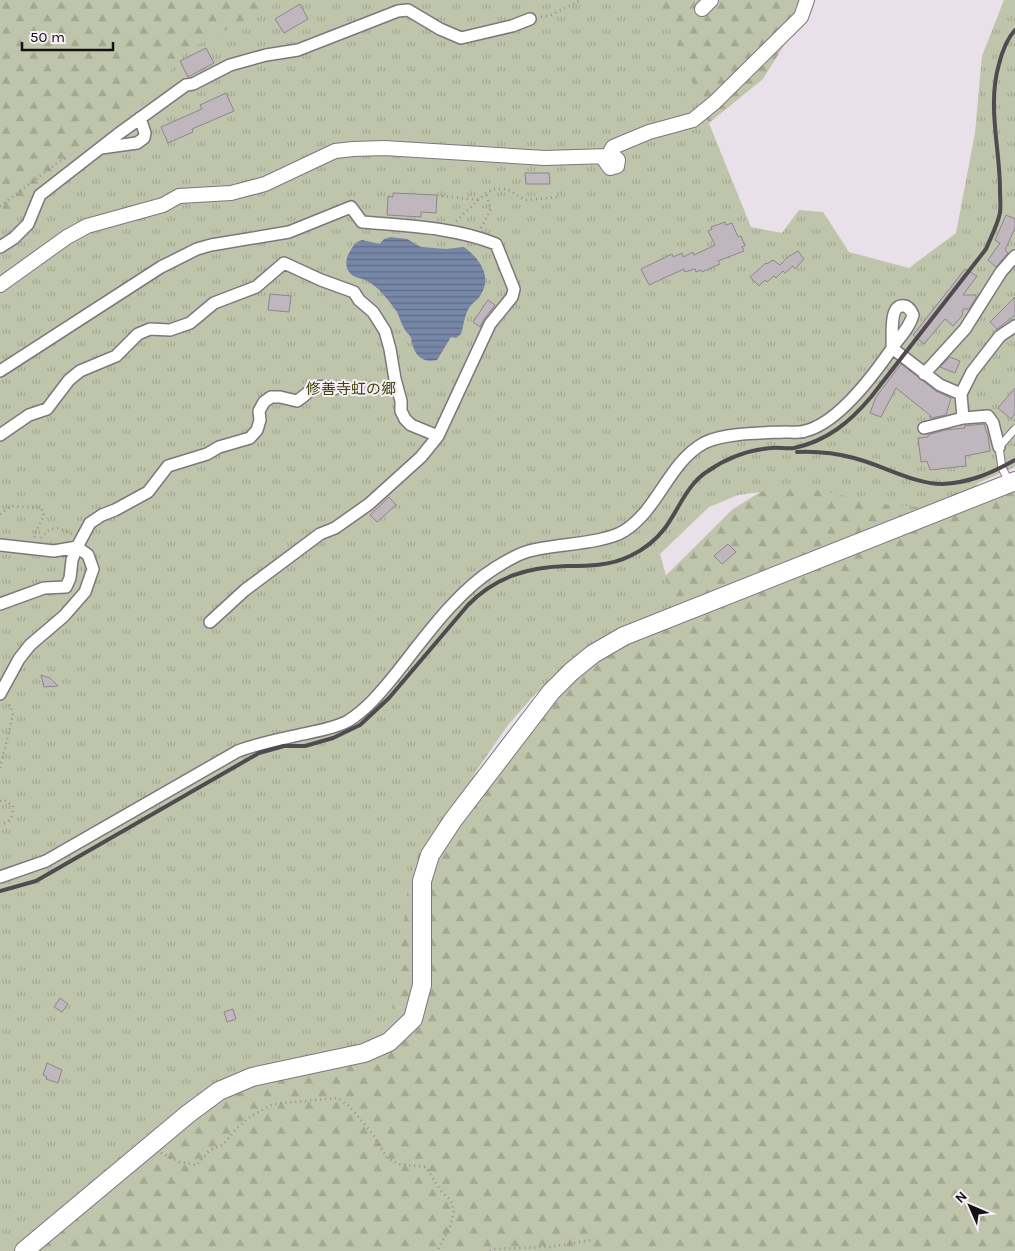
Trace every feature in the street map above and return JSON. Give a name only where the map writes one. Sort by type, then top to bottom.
[{"type":"street","points":[[0,285],[67,236],[87,226],[163,205],[179,196],[231,193],[265,184],[335,151],[353,148],[384,148],[545,158],[605,157],[613,147],[648,132],[693,120],[715,102],[802,17],[807,0]]},
{"type":"street","points":[[0,247],[14,238],[28,224],[40,195],[186,85],[193,84],[230,65],[266,55],[298,50],[398,11],[408,10],[440,29],[461,38],[512,26],[530,19]]},
{"type":"street","points":[[101,148],[137,143],[144,138],[145,133],[140,118]]},
{"type":"street","points":[[0,371],[161,268],[197,249],[289,232],[351,208],[362,222],[433,229],[476,236],[496,244],[514,289],[512,297],[490,324],[438,436],[421,457],[369,504],[335,528],[320,534],[245,590],[210,622]]},
{"type":"street","points":[[924,374],[965,329],[997,278],[1015,256]]},
{"type":"street","points":[[0,434],[29,415],[47,409],[80,370],[116,356],[138,334],[150,329],[170,330],[190,323],[214,303],[227,296],[256,287],[284,263],[321,280],[354,292],[359,300],[373,312],[388,340],[404,420],[411,425],[438,436]]},
{"type":"street","points":[[963,418],[961,394],[972,372],[1000,336],[1015,326]]},
{"type":"street","points":[[0,877],[46,861],[238,751],[257,744],[321,730],[348,721],[382,691],[455,602],[480,578],[527,551],[604,538],[623,531],[646,511],[671,474],[696,449],[706,442],[739,435],[805,431],[822,424],[867,384],[892,348],[940,385],[961,394]]},
{"type":"street","points":[[0,604],[44,588],[66,587],[70,578],[72,560],[90,524],[102,515],[148,492],[168,466],[207,454],[219,447],[250,438],[257,430],[260,420],[259,411],[264,402],[271,397],[297,401],[305,396],[310,389],[318,386],[334,389]]},
{"type":"street","points":[[924,428],[963,418],[988,416],[993,423],[999,447]]},
{"type":"street","points":[[24,1251],[219,1091],[252,1077],[364,1053],[389,1042],[413,1018],[422,985],[422,881],[430,855],[453,820],[551,692],[593,654],[624,636],[1012,482]]},
{"type":"street","points":[[0,545],[54,551],[77,547],[88,555],[93,569],[85,592],[64,616],[30,645],[19,659],[3,697]]},
{"type":"lane","points":[[1012,482],[1002,468],[999,447],[1015,428]]},
{"type":"path","points":[[530,19],[551,15],[581,0]]},
{"type":"path","points":[[433,229],[456,220],[486,193],[494,190],[507,189],[525,200],[560,196]]},
{"type":"path","points":[[476,236],[491,209],[486,193]]},
{"type":"path","points":[[442,196],[478,200]]},
{"type":"path","points":[[0,514],[12,506],[41,508],[44,515],[34,536],[37,539],[41,538],[50,529],[60,528],[75,536],[77,547]]},
{"type":"path","points":[[0,768],[13,714],[11,707],[3,697]]},
{"type":"path","points":[[0,801],[4,800],[13,806],[10,821],[4,824],[0,823]]},
{"type":"path","points":[[149,1147],[178,1162],[197,1165],[210,1150],[223,1145],[236,1129],[250,1117],[273,1104],[338,1098],[349,1106],[372,1133],[386,1158],[398,1164],[426,1168],[440,1190],[451,1201],[454,1211],[450,1227],[438,1251]]},
{"type":"path","points":[[490,1251],[493,1249],[550,1249],[591,1240]]},
{"type":"green space","points":[[0,0],[809,0],[803,15],[763,79],[693,136],[0,367]]},
{"type":"green space","name":"修善寺虹の郷","points":[[280,0],[659,0],[751,227],[782,233],[799,210],[823,212],[849,252],[909,268],[956,233],[975,133],[982,56],[1004,0],[1015,0],[1015,467],[951,495],[917,507],[881,504],[824,491],[789,488],[738,495],[709,507],[660,554],[676,612],[536,693],[508,725],[418,855],[408,884],[395,1006],[382,1033],[347,1054],[226,1083],[152,1128],[11,1251],[0,1251],[0,222],[140,107],[187,50],[274,5]]},
{"type":"green space","points":[[862,471],[1015,489],[1015,1251],[0,1251],[340,915],[650,591],[733,509],[788,475]]},
{"type":"water","points":[[391,237],[407,239],[421,247],[446,249],[464,247],[475,257],[483,269],[485,275],[484,289],[479,298],[467,311],[461,334],[456,338],[451,337],[437,360],[432,361],[420,358],[413,348],[411,337],[388,299],[371,284],[354,276],[347,269],[346,261],[357,242],[362,240],[380,244],[384,239]]},
{"type":"building","points":[[300,4],[308,19],[284,33],[275,19]]},
{"type":"building","points":[[206,48],[214,63],[188,77],[180,61]]},
{"type":"building","points":[[226,93],[234,111],[192,129],[193,132],[168,143],[161,127],[202,109],[200,105]]},
{"type":"building","points":[[525,173],[549,173],[550,184],[526,184]]},
{"type":"building","points":[[393,193],[437,195],[436,213],[421,212],[421,217],[387,215],[388,196],[393,197]]},
{"type":"building","points":[[1006,215],[1015,219],[1015,228],[1005,250],[1008,253],[996,267],[988,260],[1000,243],[995,240]]},
{"type":"building","points":[[725,222],[726,225],[732,223],[738,237],[741,236],[745,246],[742,247],[744,251],[718,261],[720,264],[702,272],[701,270],[696,272],[695,269],[685,272],[684,269],[649,285],[641,269],[672,254],[673,257],[682,253],[683,257],[693,252],[694,255],[715,245],[708,231],[712,229],[711,227]]},
{"type":"building","points":[[798,251],[804,259],[795,269],[793,266],[785,273],[783,271],[776,278],[774,276],[767,282],[765,280],[759,286],[750,277],[766,263],[773,260],[780,265]]},
{"type":"building","points":[[965,269],[977,276],[963,295],[976,295],[976,298],[969,309],[963,309],[962,316],[953,326],[945,319],[924,344],[913,335]]},
{"type":"building","points":[[270,294],[291,296],[289,312],[268,310]]},
{"type":"building","points":[[1015,297],[1015,315],[997,329],[990,322]]},
{"type":"building","points":[[488,300],[495,305],[480,327],[473,322]]},
{"type":"building","points":[[950,357],[960,361],[955,373],[940,367]]},
{"type":"building","points":[[901,364],[936,391],[951,398],[946,415],[929,417],[931,416],[896,388],[881,417],[870,413],[876,397]]},
{"type":"building","points":[[1015,388],[1015,414],[1011,419],[998,408]]},
{"type":"building","points":[[984,424],[990,451],[965,456],[966,466],[930,470],[927,461],[921,462],[918,438],[928,437],[928,435],[945,430]]},
{"type":"building","points":[[389,497],[396,505],[377,522],[370,515]]},
{"type":"building","points":[[728,544],[736,552],[722,564],[714,556]]},
{"type":"building","points":[[41,675],[50,678],[58,686],[44,687]]},
{"type":"building","points":[[60,998],[68,1004],[62,1012],[54,1007]]},
{"type":"building","points":[[233,1009],[236,1019],[227,1022],[224,1012]]},
{"type":"building","points":[[47,1063],[62,1070],[58,1083],[46,1079],[47,1077],[43,1075]]},
{"type":"railway","points":[[0,891],[36,881],[259,753],[284,746],[305,746],[333,738],[360,725],[389,698],[468,605],[489,587],[526,571],[553,567],[599,565],[615,562],[630,556],[658,537],[694,483],[715,466],[738,455],[754,451],[794,448],[817,441],[855,415],[986,249],[994,231],[1000,213],[994,96],[1003,51],[1015,30]]},
{"type":"railway","points":[[797,452],[818,452],[847,456],[909,478],[942,484],[962,482],[998,469],[1015,460]]}]
